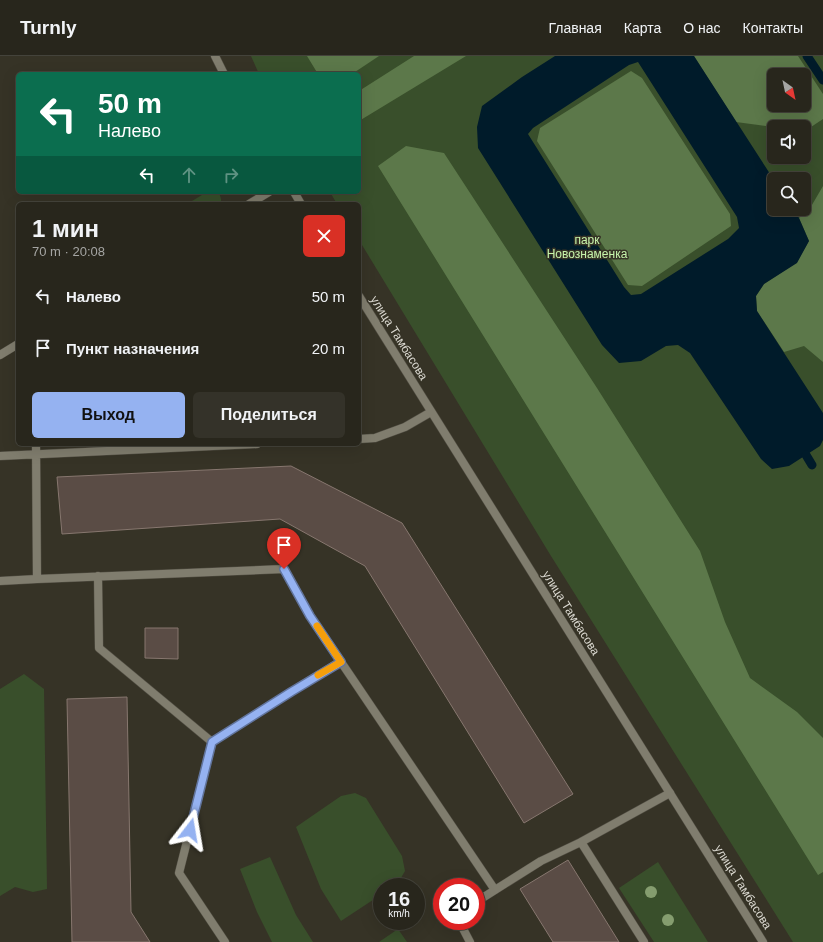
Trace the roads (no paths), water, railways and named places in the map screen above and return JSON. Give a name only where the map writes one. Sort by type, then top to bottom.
[{"type":"street","points":[[215,56],[223,72]]},
{"type":"street","points":[[252,202],[266,194]]},
{"type":"street","name":"улица Тамбасова","points":[[361,299],[763,942]]},
{"type":"street","points":[[0,355],[16,345]]},
{"type":"street","points":[[361,439],[375,438],[405,427],[431,412]]},
{"type":"street","points":[[36,446],[37,579]]},
{"type":"street","points":[[0,456],[217,446]]},
{"type":"street","points":[[0,581],[284,569],[310,616],[495,890]]},
{"type":"street","points":[[98,576],[99,648],[212,742]]},
{"type":"street","points":[[225,942],[180,873],[212,742],[341,662]]},
{"type":"street","points":[[485,896],[541,861],[581,842],[670,793]]},
{"type":"street","points":[[581,842],[644,942]]},
{"type":"street","points":[[463,930],[470,942]]},
{"type":"water","points":[[555,56],[694,56],[769,172],[767,172],[767,216],[798,216],[809,241],[797,263],[764,284],[756,296],[757,311],[823,413],[823,440],[820,446],[789,466],[772,469],[761,459],[690,353],[678,345],[666,346],[641,361],[619,363],[602,345],[478,148],[477,127],[482,106],[522,77]],"holes":[[[638,62],[737,217],[739,228],[728,239],[641,294],[631,295],[624,287],[528,134],[533,128],[629,65]]]},
{"type":"waterway","points":[[807,56],[823,80]]},
{"type":"waterway","points":[[806,455],[812,465]]},
{"type":"park label","name":"парк Новознаменка","points":[[587,247]]}]
